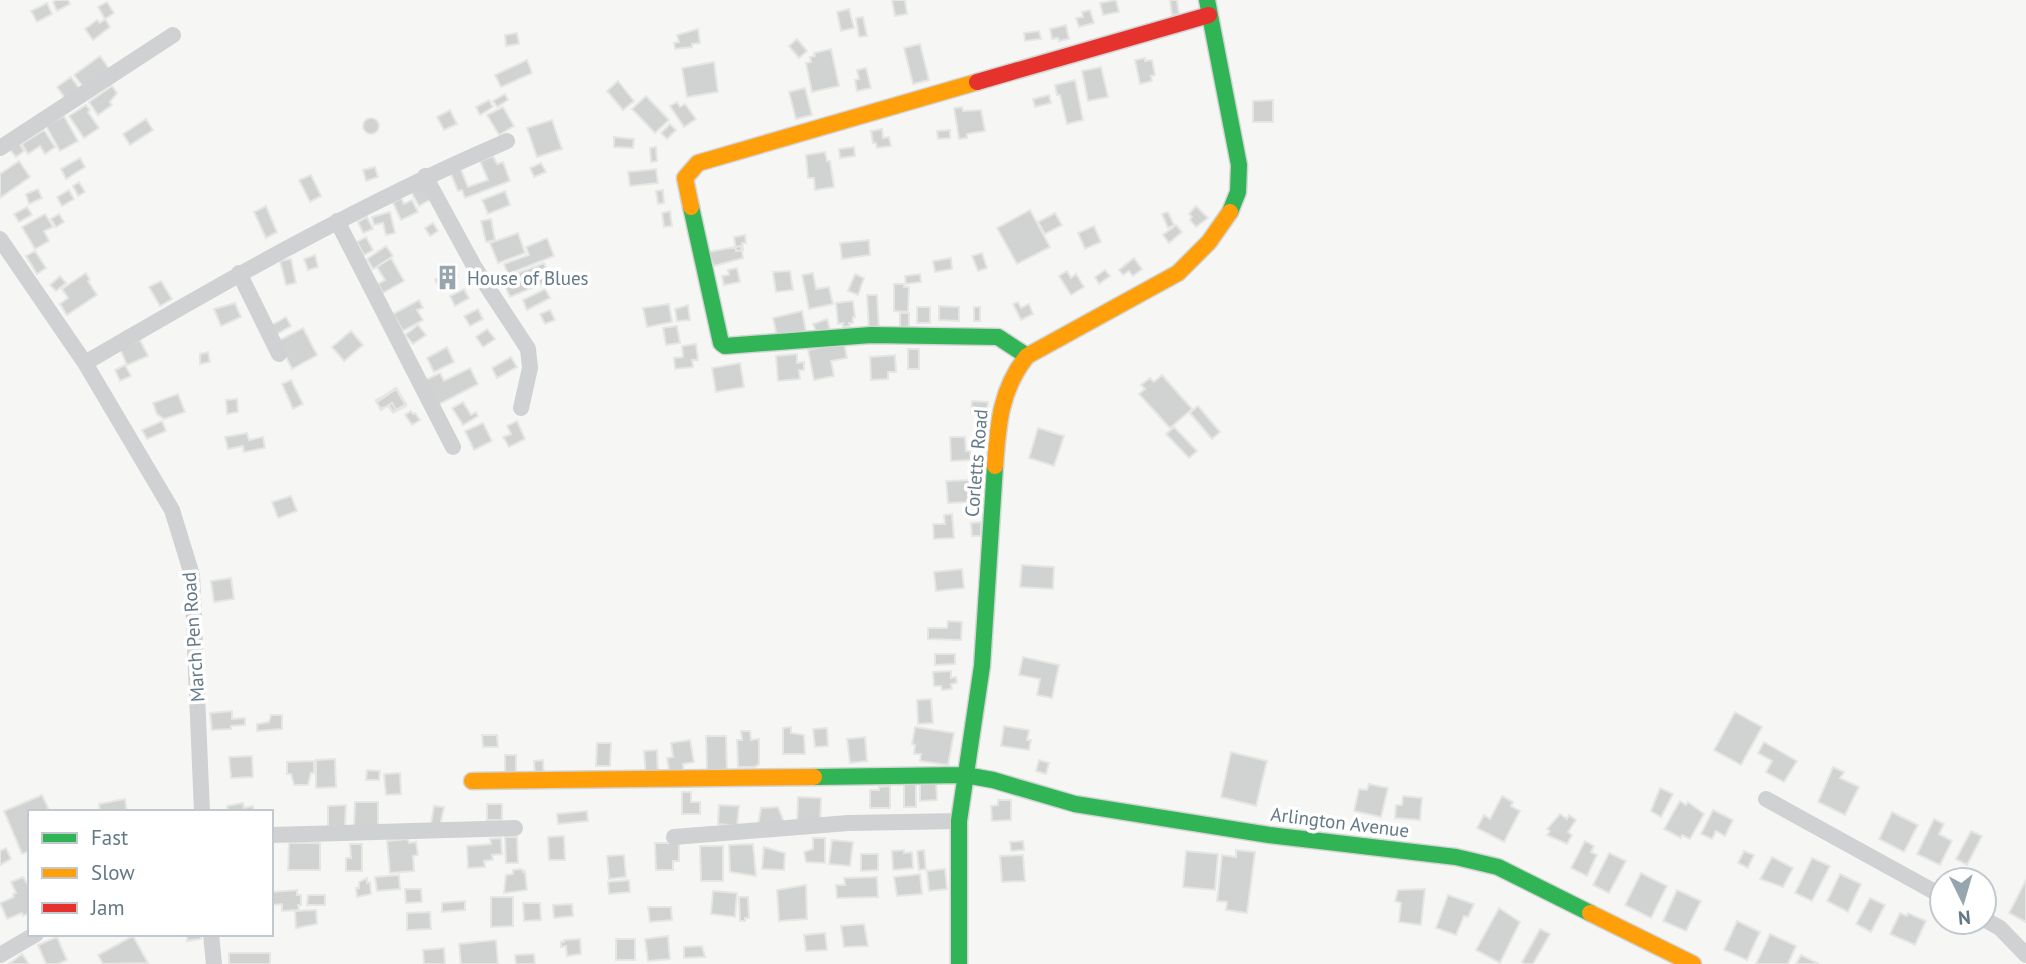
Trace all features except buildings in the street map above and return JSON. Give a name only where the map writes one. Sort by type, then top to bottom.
[{"type":"street","points":[[1027,356],[998,337],[872,335],[725,346],[721,342],[685,178],[688,172],[698,163],[1208,7]]},
{"type":"street","name":"Corletts Road","points":[[959,964],[960,821],[982,666],[998,418],[1005,390],[1014,371],[1027,356],[1178,272],[1209,242],[1228,216],[1238,192],[1240,165],[1208,7]]},
{"type":"street","points":[[0,148],[173,34]]},
{"type":"street","points":[[85,363],[239,273],[337,220],[425,176],[507,141]]},
{"type":"street","points":[[425,176],[475,268],[528,349],[530,368],[521,408]]},
{"type":"street","points":[[337,220],[453,447]]},
{"type":"street","name":"March Pen Road","points":[[0,239],[85,363],[172,510],[192,575],[202,810]]},
{"type":"street","points":[[239,273],[279,354]]},
{"type":"street","name":"Arlington Avenue","points":[[472,781],[965,775],[993,780],[1075,804],[1269,835],[1456,857],[1498,867],[1693,964]]},
{"type":"street","points":[[1766,799],[1928,888]]},
{"type":"street","points":[[674,837],[848,824],[960,821]]},
{"type":"street","points":[[273,835],[515,828]]},
{"type":"street","points":[[1998,927],[2026,955]]},
{"type":"street","points":[[0,955],[33,936]]},
{"type":"street","points":[[211,936],[214,964]]},
{"type":"traffic: fast","points":[[1207,0],[1239,165],[1238,192],[1230,212]]},
{"type":"traffic: fast","points":[[691,207],[721,343],[725,346],[871,335],[998,337],[1027,356]]},
{"type":"traffic: fast","points":[[959,964],[959,821],[982,666],[995,466]]},
{"type":"traffic: fast","points":[[814,777],[965,775],[993,780],[1075,804],[1269,835],[1456,857],[1498,867],[1590,913]]},
{"type":"traffic: slow","points":[[691,207],[685,178],[698,163],[977,82]]},
{"type":"traffic: slow","points":[[995,466],[1002,408],[1011,382],[1027,356],[1178,273],[1209,242],[1230,212]]},
{"type":"traffic: slow","points":[[472,781],[814,777]]},
{"type":"traffic: slow","points":[[1590,913],[1693,964]]},
{"type":"traffic: jam","points":[[977,82],[1209,15]]},
{"type":"place","name":"House of Blues","points":[[447,278]]}]
